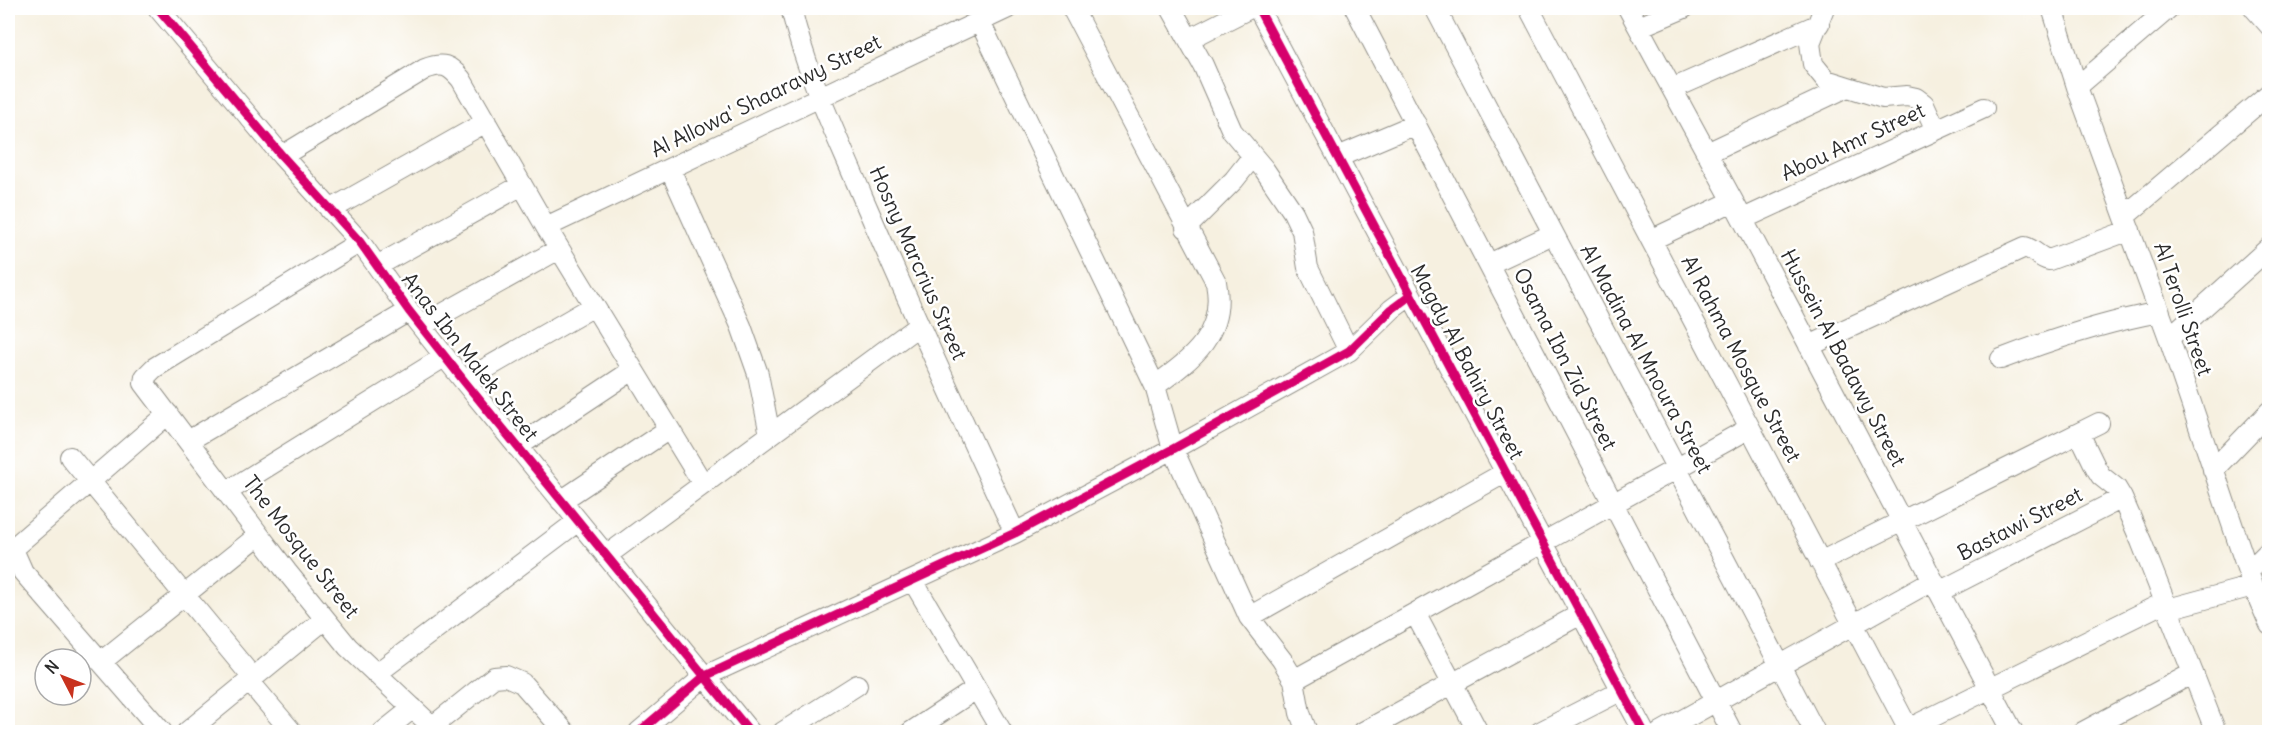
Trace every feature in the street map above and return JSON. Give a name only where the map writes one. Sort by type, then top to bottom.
[{"type":"street","name":"Anas Ibn Malek Street","points":[[158,8],[282,156],[360,242],[444,357],[750,732]]},
{"type":"street","name":"Hosny Marcrius Street","points":[[791,8],[805,57],[820,97],[918,326],[1015,533]]},
{"type":"street","name":"Al Allowa' Shaarawy Street","points":[[546,227],[1008,8]]},
{"type":"street","points":[[1072,8],[1216,282],[1219,313],[1212,331],[1190,360],[1155,386]]},
{"type":"street","points":[[1171,8],[1189,39],[1232,131],[1293,212],[1302,231],[1308,268],[1349,351]]},
{"type":"street","points":[[1189,39],[1250,8]]},
{"type":"street","name":"Magdy Al Bahiry Street","points":[[1258,8],[1644,732]]},
{"type":"street","name":"Osama Ibn Zid Street","points":[[1355,8],[1732,732]]},
{"type":"street","name":"Al Madina Al Mnoura Street","points":[[1435,8],[1815,732]]},
{"type":"street","name":"Al Rahma Mosque Street","points":[[1529,8],[1910,731]]},
{"type":"street","name":"Hussein Al Badawy Street","points":[[1628,8],[1743,219],[2013,732]]},
{"type":"street","points":[[1639,27],[1684,8]]},
{"type":"street","name":"Al Terolli Street","points":[[2052,8],[2077,87],[2160,312],[2213,470],[2270,625]]},
{"type":"street","points":[[2077,87],[2169,8]]},
{"type":"street","points":[[2254,8],[2270,26]]},
{"type":"street","points":[[1822,16],[1810,43],[1813,64],[1826,80],[1845,88],[1883,98],[1895,99],[1907,96],[1916,98],[1924,104],[1936,130]]},
{"type":"street","points":[[1672,88],[1822,16]]},
{"type":"street","points":[[979,20],[1155,386],[1173,449],[1249,617],[1282,660],[1294,680],[1300,713],[1307,732]]},
{"type":"street","points":[[282,156],[425,69],[437,64],[451,68],[461,78],[559,249],[703,484]]},
{"type":"street","points":[[1707,153],[1845,88]]},
{"type":"street","points":[[1809,345],[2025,248],[2049,260],[2128,223],[2270,93]]},
{"type":"street","name":"Abou Amr Street","points":[[1743,219],[1984,108]]},
{"type":"street","points":[[330,210],[486,122]]},
{"type":"street","points":[[1338,157],[1416,124]]},
{"type":"street","points":[[1186,228],[1234,180],[1253,156]]},
{"type":"street","points":[[670,169],[741,326],[758,374],[770,435]]},
{"type":"street","points":[[377,266],[522,185]]},
{"type":"street","points":[[1651,240],[1733,201]]},
{"type":"street","points":[[1489,264],[1553,234]]},
{"type":"street","name":"The Mosque Street","points":[[360,242],[154,368],[145,377],[144,383],[228,491],[259,535],[348,647],[435,729]]},
{"type":"street","points":[[2169,338],[2270,247]]},
{"type":"street","points":[[188,441],[415,318],[559,249]]},
{"type":"street","points":[[639,732],[705,676],[1015,533],[1173,449],[1349,351],[1392,309],[1412,295]]},
{"type":"street","points":[[464,381],[594,306]]},
{"type":"street","points":[[2001,358],[2055,339],[2131,317],[2160,312]]},
{"type":"street","points":[[606,556],[918,326]]},
{"type":"street","points":[[228,491],[444,357]]},
{"type":"street","points":[[517,447],[633,369]]},
{"type":"street","points":[[2213,470],[2270,411]]},
{"type":"street","points":[[162,732],[23,572],[10,546],[90,482],[168,414]]},
{"type":"street","points":[[1820,562],[2099,423]]},
{"type":"street","points":[[1294,680],[1750,428]]},
{"type":"street","points":[[561,501],[669,429]]},
{"type":"street","points":[[2079,433],[2102,476],[2116,488],[2122,498],[2216,732]]},
{"type":"street","points":[[70,458],[184,595],[292,732]]},
{"type":"street","points":[[1249,617],[1506,472]]},
{"type":"street","name":"Bastawi Street","points":[[1661,732],[1853,624],[2122,498]]},
{"type":"street","points":[[376,674],[578,521]]},
{"type":"street","points":[[101,662],[259,535]]},
{"type":"street","points":[[1910,731],[1990,688],[2166,606],[2251,578],[2270,550]]},
{"type":"street","points":[[914,581],[1002,732]]},
{"type":"street","points":[[1415,613],[1478,732]]},
{"type":"street","points":[[1373,730],[1581,614]]},
{"type":"street","points":[[187,732],[325,619]]},
{"type":"street","points":[[2083,732],[2193,673]]},
{"type":"street","points":[[435,729],[494,677],[506,676],[522,683],[565,732]]},
{"type":"street","points":[[783,732],[857,685]]},
{"type":"street","points":[[912,732],[976,689]]},
{"type":"street","points":[[1540,732],[1622,690]]},
{"type":"street","points":[[383,732],[413,708]]},
{"type":"cycle path","points":[[158,8],[282,156],[360,242],[409,311],[464,381],[750,732]]},
{"type":"cycle path","points":[[1258,8],[1644,732]]},
{"type":"cycle path","points":[[639,732],[705,676],[1015,533],[1173,449],[1349,351],[1392,309],[1411,295]]}]
